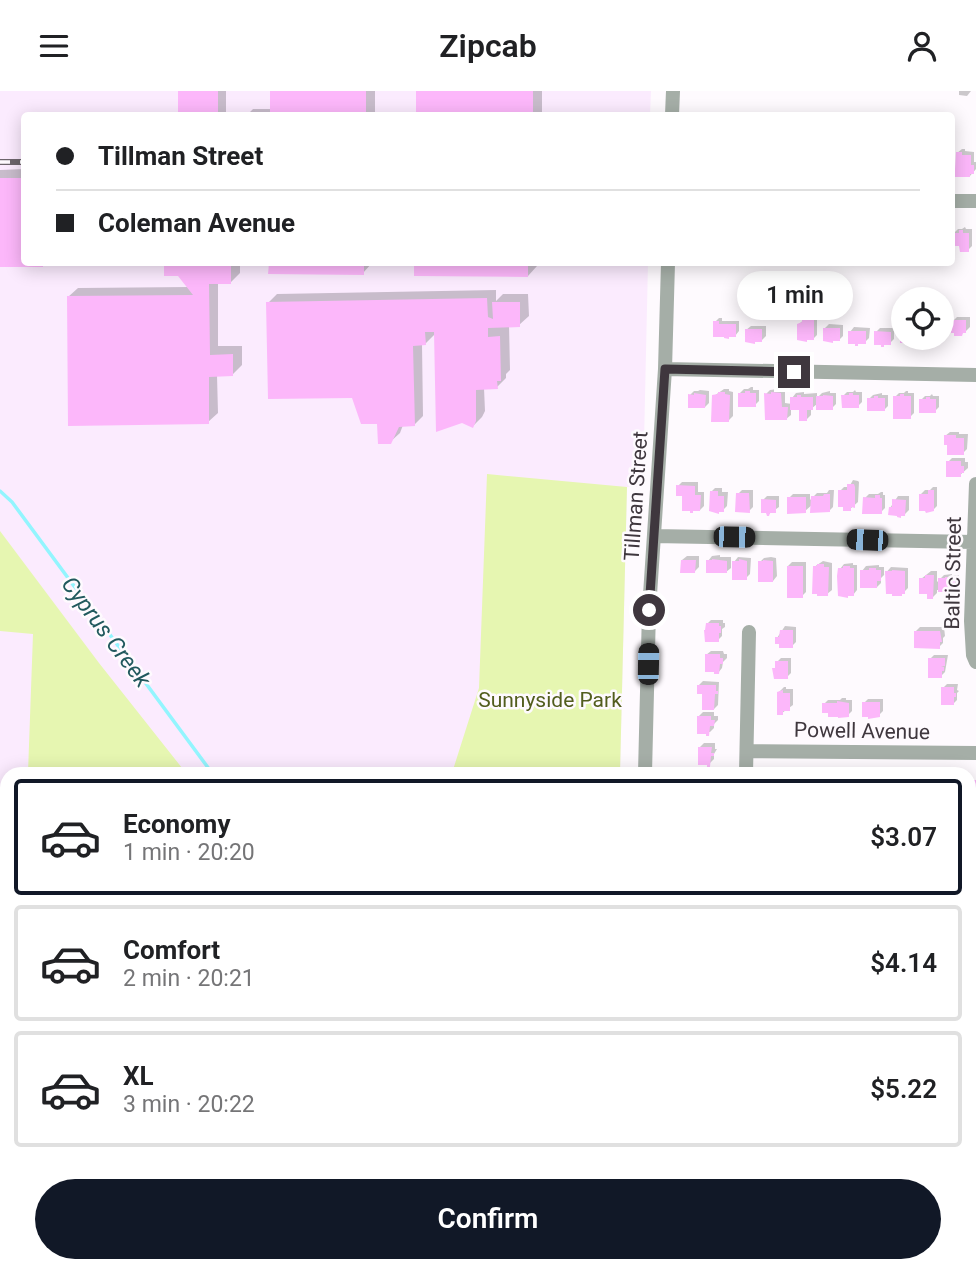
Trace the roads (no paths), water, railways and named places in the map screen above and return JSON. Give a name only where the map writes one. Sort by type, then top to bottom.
[{"type":"street","points":[[672,112],[673,91]]},
{"type":"street","points":[[955,201],[976,201]]},
{"type":"street","name":"Tillman Street","points":[[645,767],[649,610],[665,369],[668,266]]},
{"type":"street","points":[[665,369],[976,375]]},
{"type":"street","name":"Baltic Street","points":[[976,484],[971,621],[973,655],[976,662]]},
{"type":"street","points":[[654,535],[973,543]]},
{"type":"street","points":[[746,767],[749,632]]},
{"type":"street","name":"Powell Avenue","points":[[747,751],[976,753]]},
{"type":"waterway","name":"Cyprus Creek","points":[[0,491],[12,502],[208,767]]},
{"type":"railway","points":[[0,162],[21,162]]},
{"type":"park label","name":"Sunnyside Park","points":[[550,700]]}]
